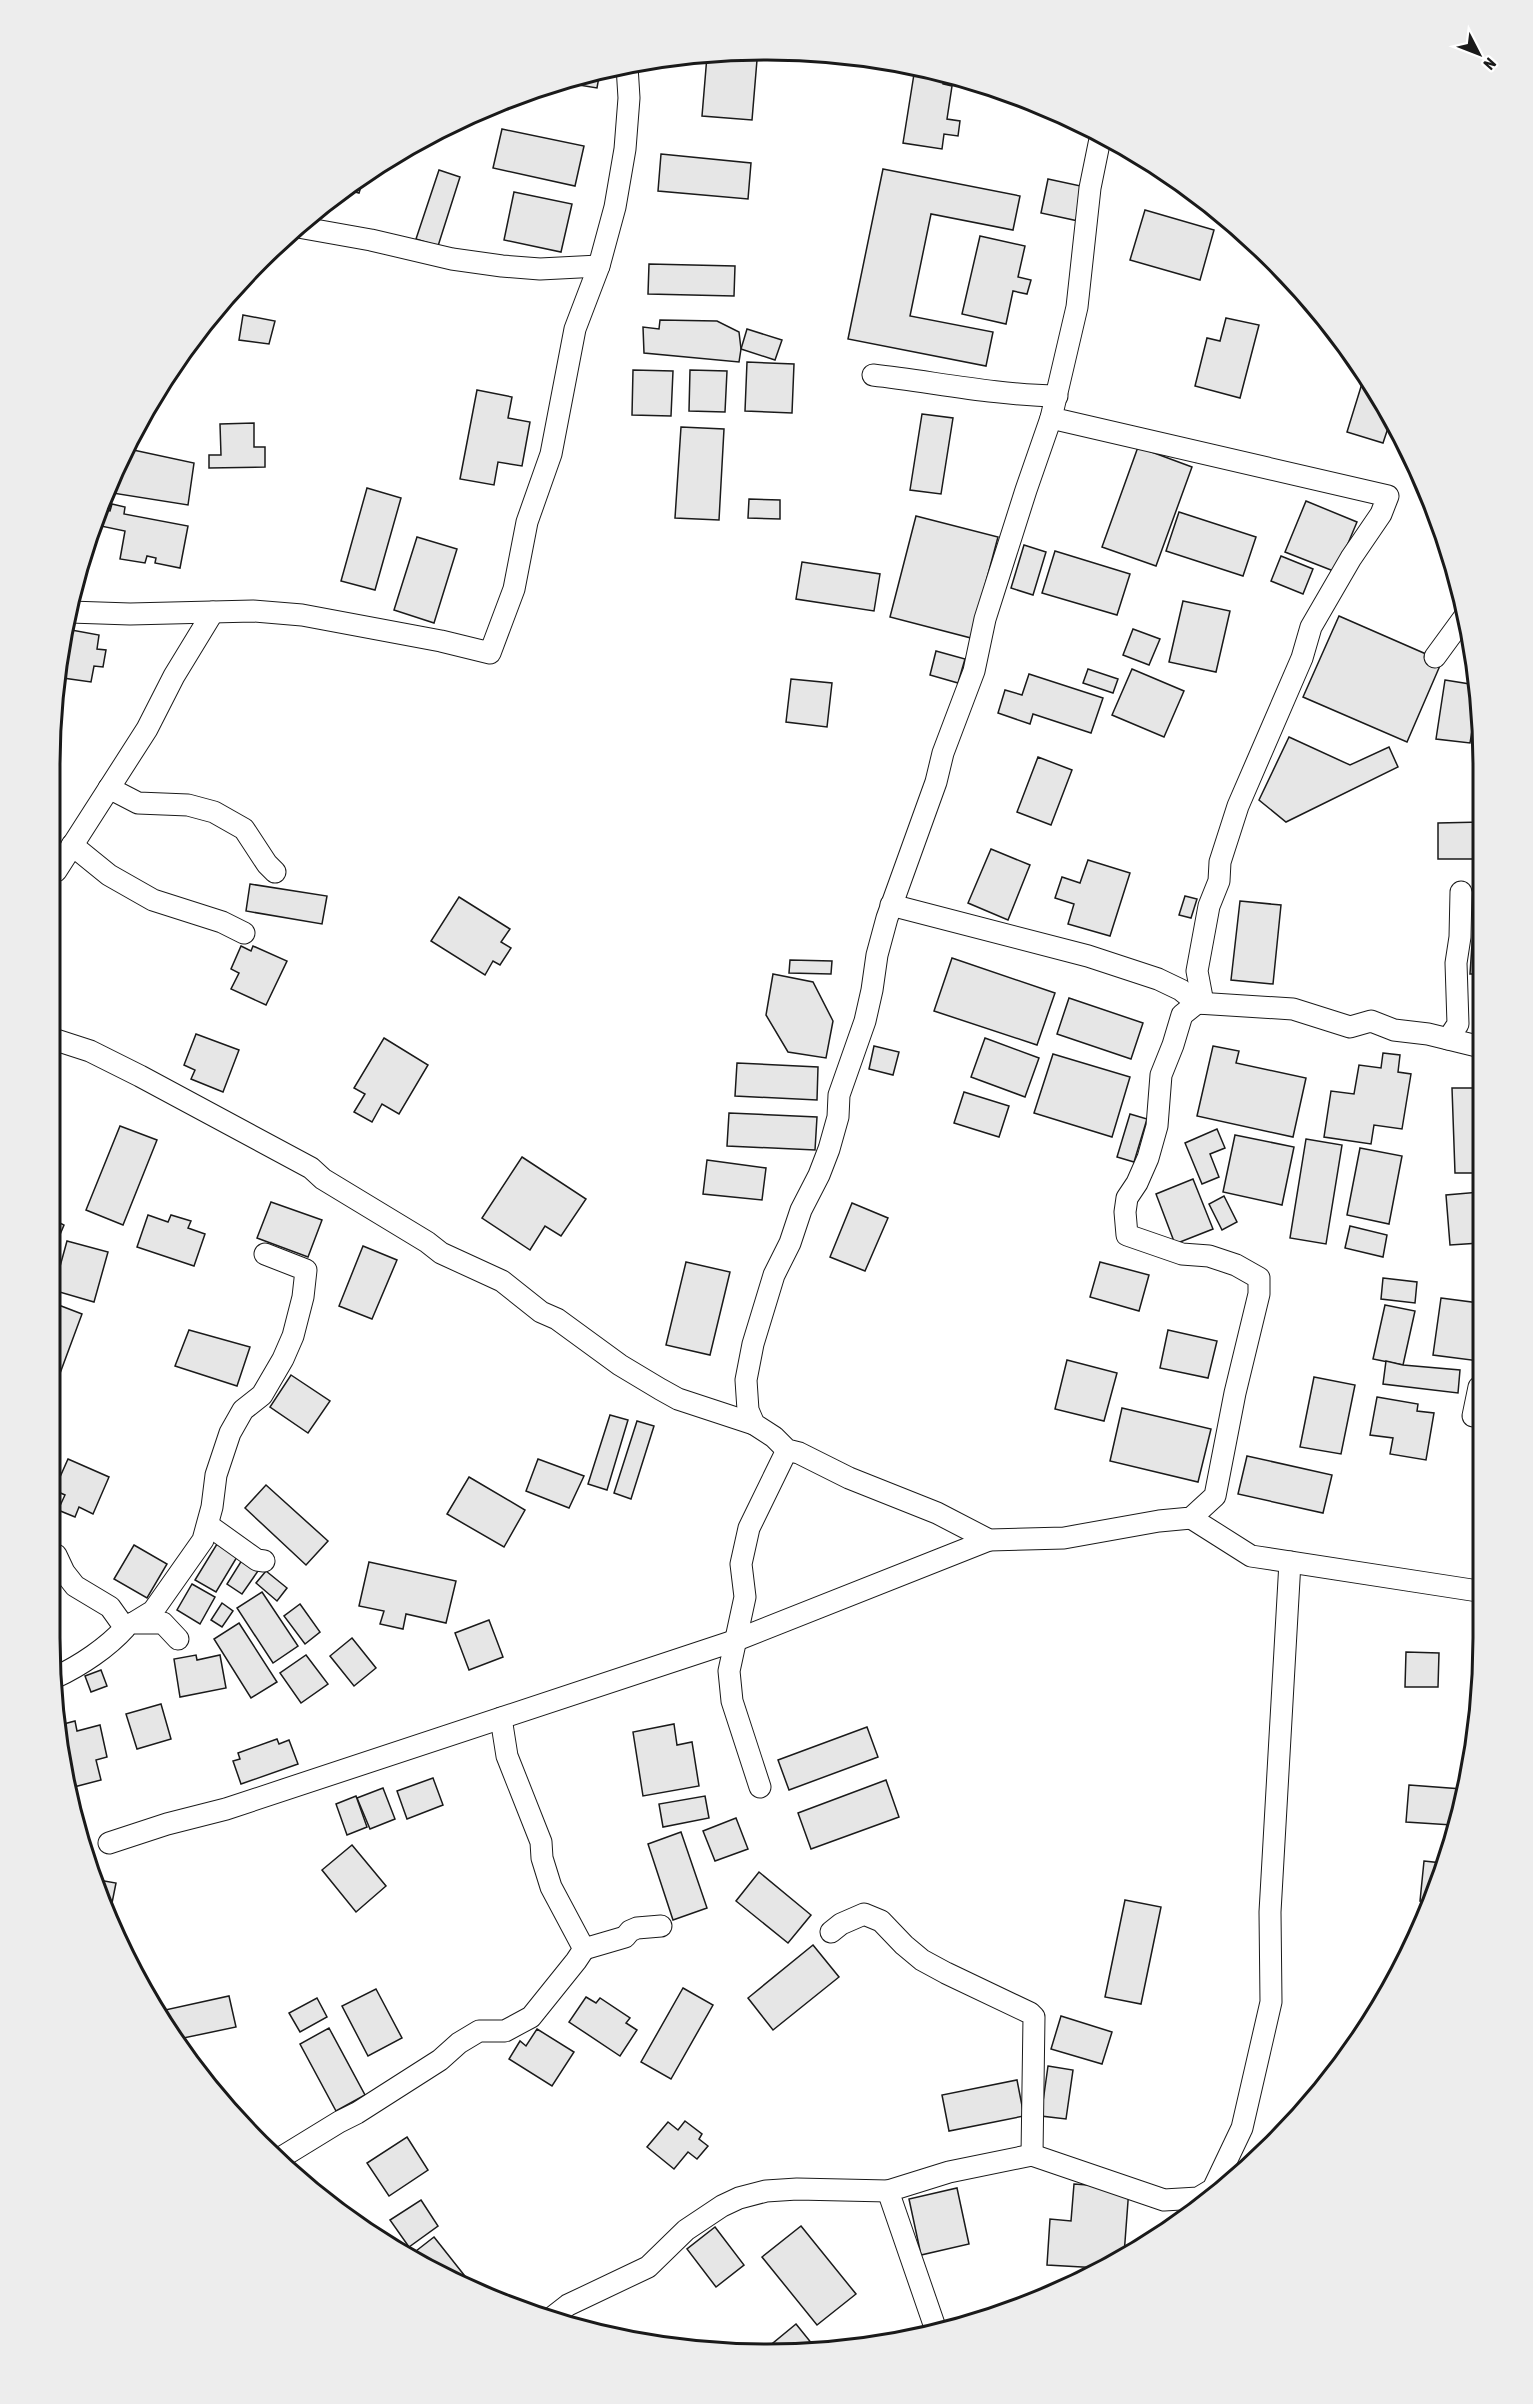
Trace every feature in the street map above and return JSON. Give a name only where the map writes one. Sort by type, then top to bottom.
[{"type":"street","points":[[78,612],[129,614],[253,611],[302,615],[441,640],[490,653],[514,589],[527,522],[551,454],[575,329],[599,266],[615,207],[625,149],[629,98],[628,74]]},
{"type":"street","points":[[754,1424],[748,1410],[746,1380],[753,1344],[774,1275],[790,1243],[801,1210],[829,1149],[838,1117],[839,1095],[865,1021],[872,990],[876,955],[891,905],[936,782],[943,753],[974,671],[988,609],[1052,418],[1077,307],[1090,188],[1099,144]]},
{"type":"street","points":[[308,229],[371,240],[452,259],[502,266],[540,269],[599,266]]},
{"type":"street","points":[[873,375],[928,381],[977,390],[1057,396]]},
{"type":"street","points":[[1052,418],[1388,496],[1382,514],[1351,558],[1311,627],[1302,658],[1238,806],[1220,862],[1219,880],[1209,906],[1197,971],[1200,1003]]},
{"type":"street","points":[[60,864],[147,729],[174,676],[213,612]]},
{"type":"street","points":[[1435,657],[1458,625]]},
{"type":"street","points":[[109,788],[138,803],[188,805],[214,812],[244,829],[267,864],[275,872]]},
{"type":"street","points":[[72,844],[109,875],[153,900],[222,922],[244,933]]},
{"type":"street","points":[[1448,1039],[1458,1024],[1456,963],[1460,937],[1461,892]]},
{"type":"street","points":[[891,905],[1088,956],[1158,979],[1182,990],[1200,1003],[1293,1009],[1350,1028],[1371,1021],[1394,1030],[1428,1034],[1473,1045]]},
{"type":"street","points":[[109,1843],[167,1824],[226,1809],[734,1641],[989,1540],[1064,1538],[1159,1521],[1191,1518],[1215,1496],[1237,1384],[1259,1294],[1259,1278],[1236,1265],[1209,1256],[1182,1254],[1126,1235],[1125,1212],[1127,1198],[1144,1166],[1157,1126],[1161,1075],[1182,1015],[1200,1003]]},
{"type":"street","points":[[60,1041],[90,1051],[140,1076],[311,1168],[323,1179],[427,1242],[441,1253],[502,1281],[541,1312],[557,1319],[620,1365],[678,1399],[754,1424],[774,1437],[787,1450],[799,1453],[849,1478],[937,1513],[989,1540]]},
{"type":"street","points":[[62,1675],[74,1669],[92,1654],[112,1642],[130,1625],[153,1611],[203,1540],[208,1525],[216,1475],[230,1433],[243,1410],[262,1395],[283,1359],[293,1336],[303,1297],[306,1270],[265,1254]]},
{"type":"street","points":[[760,1787],[732,1701],[729,1671],[745,1597],[741,1564],[749,1528],[787,1450]]},
{"type":"street","points":[[1191,1518],[1251,1556],[1473,1590]]},
{"type":"street","points":[[208,1525],[256,1560],[264,1561]]},
{"type":"street","points":[[1218,2180],[1242,2128],[1271,2002],[1270,1912],[1290,1562]]},
{"type":"street","points":[[60,1564],[75,1586],[110,1606],[130,1625],[163,1623],[178,1639]]},
{"type":"street","points":[[501,1718],[507,1756],[541,1842],[542,1858],[551,1887],[584,1949]]},
{"type":"street","points":[[831,1932],[841,1924],[864,1914],[881,1921],[922,1960],[1034,2017],[1032,2155]]},
{"type":"street","points":[[286,2155],[440,2060],[459,2043],[479,2031],[505,2031],[531,2017],[584,1949],[625,1937],[637,1928],[662,1926]]},
{"type":"street","points":[[558,2313],[568,2305],[648,2267],[686,2230],[722,2206],[739,2198],[766,2191],[797,2189],[888,2191],[949,2172],[1032,2155],[1129,2186],[1164,2200],[1197,2198]]},
{"type":"street","points":[[888,2191],[934,2323]]},
{"type":"building","points":[[757,60],[752,120],[702,116],[706,63]]},
{"type":"building","points":[[914,76],[952,86],[947,119],[960,121],[958,136],[944,134],[942,149],[903,143]]},
{"type":"building","points":[[598,81],[597,88],[580,85]]},
{"type":"building","points":[[502,129],[584,146],[575,186],[493,168]]},
{"type":"building","points":[[661,154],[751,163],[748,199],[658,191]]},
{"type":"building","points":[[883,169],[1020,196],[1013,230],[931,214],[910,316],[993,332],[986,366],[848,339]]},
{"type":"building","points":[[439,170],[460,177],[438,246],[416,239]]},
{"type":"building","points":[[1048,179],[1090,188],[1083,222],[1041,213]]},
{"type":"building","points":[[514,192],[572,204],[561,252],[504,240]]},
{"type":"building","points":[[1145,210],[1214,230],[1200,280],[1130,260]]},
{"type":"building","points":[[980,236],[1025,246],[1018,277],[1031,280],[1027,294],[1013,291],[1006,324],[962,314]]},
{"type":"building","points":[[649,264],[735,266],[734,296],[648,294]]},
{"type":"building","points":[[243,315],[275,321],[269,344],[239,340]]},
{"type":"building","points":[[1226,318],[1259,325],[1240,398],[1195,386],[1207,338],[1220,341]]},
{"type":"building","points":[[660,320],[717,321],[739,332],[741,349],[739,362],[644,353],[643,327],[659,329]]},
{"type":"building","points":[[747,329],[782,340],[775,360],[741,349]]},
{"type":"building","points":[[747,362],[794,364],[792,413],[745,411]]},
{"type":"building","points":[[633,370],[673,371],[671,416],[632,415]]},
{"type":"building","points":[[690,370],[727,371],[725,412],[689,411]]},
{"type":"building","points":[[1361,386],[1387,430],[1383,443],[1347,432]]},
{"type":"building","points":[[477,390],[512,397],[508,418],[530,422],[522,466],[498,462],[494,485],[460,479]]},
{"type":"building","points":[[922,414],[953,418],[941,494],[910,490]]},
{"type":"building","points":[[254,423],[254,447],[265,447],[265,467],[209,468],[209,455],[221,455],[220,424]]},
{"type":"building","points":[[681,427],[724,429],[719,520],[675,518]]},
{"type":"building","points":[[1138,447],[1192,467],[1156,566],[1102,547]]},
{"type":"building","points":[[135,450],[194,463],[188,505],[115,493]]},
{"type":"building","points":[[367,488],[401,498],[375,590],[341,581]]},
{"type":"building","points":[[749,499],[780,500],[780,519],[748,518]]},
{"type":"building","points":[[1306,501],[1357,522],[1336,572],[1285,552]]},
{"type":"building","points":[[112,504],[125,507],[124,514],[188,526],[180,568],[155,563],[156,558],[147,556],[145,563],[120,559],[125,531],[102,526]]},
{"type":"building","points":[[1179,512],[1256,537],[1243,576],[1166,551]]},
{"type":"building","points":[[916,516],[998,537],[971,638],[890,617]]},
{"type":"building","points":[[417,537],[457,549],[434,623],[394,610]]},
{"type":"building","points":[[1024,545],[1046,552],[1033,595],[1011,588]]},
{"type":"building","points":[[1055,551],[1130,574],[1117,615],[1042,593]]},
{"type":"building","points":[[1281,556],[1313,569],[1303,594],[1271,581]]},
{"type":"building","points":[[802,562],[880,574],[874,611],[796,599]]},
{"type":"building","points":[[1183,601],[1230,611],[1216,672],[1169,662]]},
{"type":"building","points":[[1339,616],[1442,661],[1407,742],[1303,697]]},
{"type":"building","points":[[1133,629],[1160,639],[1149,665],[1123,655]]},
{"type":"building","points":[[74,630],[99,635],[97,649],[106,650],[103,667],[94,666],[91,682],[66,678]]},
{"type":"building","points":[[936,651],[965,659],[958,683],[930,675]]},
{"type":"building","points":[[1088,669],[1118,679],[1113,693],[1083,683]]},
{"type":"building","points":[[1132,669],[1184,691],[1164,737],[1112,715]]},
{"type":"building","points":[[1029,674],[1103,698],[1091,733],[1033,714],[1030,724],[998,713],[1005,690],[1022,695]]},
{"type":"building","points":[[791,679],[832,683],[827,727],[786,722]]},
{"type":"building","points":[[1445,680],[1468,684],[1472,733],[1470,743],[1436,739]]},
{"type":"building","points":[[1289,737],[1350,765],[1389,747],[1398,767],[1286,822],[1259,800]]},
{"type":"building","points":[[1038,757],[1072,770],[1051,825],[1017,812]]},
{"type":"building","points":[[1473,822],[1473,859],[1438,859],[1438,823]]},
{"type":"building","points":[[991,849],[1030,865],[1008,920],[968,903]]},
{"type":"building","points":[[1088,860],[1130,873],[1110,936],[1068,924],[1074,904],[1055,898],[1062,877],[1080,883]]},
{"type":"building","points":[[250,884],[327,896],[322,924],[246,911]]},
{"type":"building","points":[[1185,896],[1197,899],[1191,918],[1179,915]]},
{"type":"building","points":[[459,897],[510,929],[501,942],[511,948],[500,965],[493,961],[485,975],[431,941]]},
{"type":"building","points":[[1240,901],[1281,905],[1273,984],[1231,980]]},
{"type":"building","points":[[1473,930],[1473,974],[1470,974]]},
{"type":"building","points":[[241,946],[251,951],[253,946],[287,961],[266,1005],[231,989],[239,973],[231,969]]},
{"type":"building","points":[[952,958],[1055,993],[1037,1045],[934,1011]]},
{"type":"building","points":[[790,960],[832,961],[831,974],[789,973]]},
{"type":"building","points":[[773,974],[813,982],[833,1021],[826,1058],[788,1052],[766,1015]]},
{"type":"building","points":[[1069,998],[1143,1023],[1131,1059],[1057,1034]]},
{"type":"building","points":[[196,1034],[239,1050],[223,1092],[191,1079],[195,1070],[184,1065]]},
{"type":"building","points":[[384,1038],[428,1065],[399,1114],[382,1104],[372,1122],[354,1112],[365,1094],[354,1088]]},
{"type":"building","points":[[985,1038],[1039,1058],[1025,1097],[971,1077]]},
{"type":"building","points":[[874,1046],[899,1052],[893,1075],[869,1069]]},
{"type":"building","points":[[1213,1046],[1239,1051],[1236,1063],[1306,1078],[1293,1137],[1197,1116]]},
{"type":"building","points":[[1383,1053],[1400,1055],[1398,1072],[1411,1074],[1402,1129],[1374,1125],[1371,1144],[1324,1137],[1331,1091],[1354,1094],[1359,1065],[1381,1068]]},
{"type":"building","points":[[1053,1054],[1130,1077],[1112,1137],[1034,1113]]},
{"type":"building","points":[[737,1063],[818,1067],[817,1100],[735,1096]]},
{"type":"building","points":[[1452,1088],[1473,1088],[1473,1173],[1455,1173]]},
{"type":"building","points":[[964,1092],[1009,1106],[999,1137],[954,1123]]},
{"type":"building","points":[[729,1113],[817,1117],[815,1150],[727,1146]]},
{"type":"building","points":[[1130,1114],[1147,1119],[1134,1162],[1117,1157]]},
{"type":"building","points":[[120,1126],[157,1140],[123,1225],[86,1210]]},
{"type":"building","points":[[1217,1129],[1225,1148],[1210,1154],[1219,1177],[1202,1184],[1185,1143]]},
{"type":"building","points":[[1235,1135],[1294,1147],[1282,1205],[1223,1192]]},
{"type":"building","points":[[1306,1139],[1342,1145],[1326,1244],[1290,1238]]},
{"type":"building","points":[[1360,1148],[1402,1156],[1389,1224],[1347,1215]]},
{"type":"building","points":[[522,1157],[586,1199],[561,1236],[545,1226],[530,1250],[482,1218]]},
{"type":"building","points":[[707,1160],[766,1168],[762,1200],[703,1194]]},
{"type":"building","points":[[1193,1179],[1213,1229],[1175,1244],[1156,1194]]},
{"type":"building","points":[[1473,1193],[1473,1243],[1450,1245],[1446,1195]]},
{"type":"building","points":[[1224,1196],[1237,1222],[1222,1230],[1209,1204]]},
{"type":"building","points":[[271,1202],[322,1220],[308,1257],[257,1238]]},
{"type":"building","points":[[852,1203],[888,1218],[865,1271],[830,1257]]},
{"type":"building","points":[[148,1215],[168,1222],[171,1215],[191,1221],[188,1228],[205,1234],[194,1266],[137,1247]]},
{"type":"building","points":[[60,1223],[64,1225],[60,1234]]},
{"type":"building","points":[[1350,1226],[1387,1235],[1383,1257],[1345,1248]]},
{"type":"building","points":[[67,1241],[108,1252],[94,1302],[60,1292],[60,1266]]},
{"type":"building","points":[[363,1246],[397,1260],[372,1319],[339,1306]]},
{"type":"building","points":[[686,1262],[730,1272],[710,1355],[666,1345]]},
{"type":"building","points":[[1100,1262],[1149,1275],[1139,1311],[1090,1297]]},
{"type":"building","points":[[1383,1278],[1417,1282],[1415,1303],[1381,1299]]},
{"type":"building","points":[[1441,1298],[1473,1302],[1473,1360],[1433,1355]]},
{"type":"building","points":[[1385,1305],[1415,1311],[1403,1365],[1373,1359]]},
{"type":"building","points":[[60,1306],[82,1314],[60,1373]]},
{"type":"building","points":[[189,1330],[250,1347],[237,1386],[175,1366]]},
{"type":"building","points":[[1168,1330],[1217,1341],[1208,1378],[1160,1368]]},
{"type":"building","points":[[1067,1360],[1117,1373],[1104,1421],[1055,1409]]},
{"type":"building","points":[[1386,1361],[1403,1365],[1460,1370],[1458,1393],[1383,1384]]},
{"type":"building","points":[[291,1375],[330,1401],[308,1433],[270,1407]]},
{"type":"building","points":[[1314,1377],[1355,1385],[1341,1454],[1300,1447]]},
{"type":"building","points":[[1377,1397],[1418,1404],[1417,1411],[1434,1413],[1426,1460],[1390,1454],[1393,1438],[1370,1435]]},
{"type":"building","points":[[1122,1408],[1211,1429],[1198,1482],[1110,1461]]},
{"type":"building","points":[[610,1415],[628,1420],[607,1490],[588,1484]]},
{"type":"building","points":[[637,1421],[654,1426],[631,1499],[614,1493]]},
{"type":"building","points":[[1247,1456],[1332,1475],[1323,1513],[1238,1494]]},
{"type":"building","points":[[68,1459],[109,1477],[93,1514],[79,1507],[75,1517],[60,1511],[65,1495],[60,1493],[60,1477]]},
{"type":"building","points":[[538,1459],[584,1476],[569,1508],[526,1491]]},
{"type":"building","points":[[469,1477],[525,1510],[504,1547],[447,1514]]},
{"type":"building","points":[[266,1485],[328,1541],[306,1565],[245,1508]]},
{"type":"building","points":[[217,1544],[237,1557],[216,1592],[195,1580]]},
{"type":"building","points":[[134,1545],[167,1564],[147,1598],[114,1579]]},
{"type":"building","points":[[242,1560],[258,1571],[242,1594],[227,1584]]},
{"type":"building","points":[[369,1562],[456,1581],[446,1623],[406,1614],[403,1629],[380,1624],[384,1611],[359,1606]]},
{"type":"building","points":[[266,1571],[287,1588],[277,1601],[256,1583]]},
{"type":"building","points":[[192,1584],[215,1597],[200,1624],[177,1610]]},
{"type":"building","points":[[262,1592],[298,1646],[273,1663],[237,1608]]},
{"type":"building","points":[[222,1603],[233,1611],[222,1627],[211,1620]]},
{"type":"building","points":[[300,1604],[320,1632],[305,1644],[284,1616]]},
{"type":"building","points":[[489,1620],[503,1657],[469,1670],[455,1633]]},
{"type":"building","points":[[239,1623],[277,1682],[251,1698],[214,1639]]},
{"type":"building","points":[[352,1638],[376,1668],[354,1686],[330,1656]]},
{"type":"building","points":[[1406,1652],[1439,1653],[1438,1687],[1405,1687]]},
{"type":"building","points":[[196,1655],[197,1660],[220,1655],[226,1688],[180,1697],[174,1659]]},
{"type":"building","points":[[306,1655],[328,1684],[301,1703],[280,1673]]},
{"type":"building","points":[[101,1670],[107,1686],[91,1692],[85,1676]]},
{"type":"building","points":[[161,1704],[171,1739],[137,1749],[126,1714]]},
{"type":"building","points":[[75,1721],[77,1731],[100,1725],[107,1757],[96,1760],[101,1780],[77,1786],[65,1724]]},
{"type":"building","points":[[674,1724],[677,1745],[692,1742],[699,1786],[643,1796],[633,1732]]},
{"type":"building","points":[[867,1727],[878,1757],[789,1790],[778,1760]]},
{"type":"building","points":[[277,1739],[279,1744],[289,1740],[298,1764],[241,1784],[233,1761],[240,1759],[238,1753]]},
{"type":"building","points":[[433,1778],[443,1805],[407,1819],[397,1791]]},
{"type":"building","points":[[886,1780],[899,1817],[811,1849],[798,1813]]},
{"type":"building","points":[[1409,1785],[1456,1789],[1448,1825],[1406,1822]]},
{"type":"building","points":[[383,1788],[395,1819],[370,1829],[357,1798]]},
{"type":"building","points":[[356,1796],[367,1827],[347,1835],[336,1804]]},
{"type":"building","points":[[705,1796],[709,1818],[663,1827],[659,1804]]},
{"type":"building","points":[[736,1818],[748,1849],[715,1861],[703,1831]]},
{"type":"building","points":[[681,1832],[707,1908],[673,1920],[648,1844]]},
{"type":"building","points":[[352,1845],[386,1886],[356,1912],[322,1870]]},
{"type":"building","points":[[1424,1861],[1437,1862],[1422,1901]]},
{"type":"building","points":[[759,1872],[811,1915],[788,1943],[736,1901]]},
{"type":"building","points":[[103,1881],[116,1883],[112,1903]]},
{"type":"building","points":[[1125,1900],[1161,1907],[1141,2004],[1105,1997]]},
{"type":"building","points":[[813,1945],[839,1977],[773,2030],[748,1998]]},
{"type":"building","points":[[683,1988],[713,2005],[671,2079],[641,2062]]},
{"type":"building","points":[[376,1989],[402,2038],[368,2056],[342,2006]]},
{"type":"building","points":[[229,1996],[236,2027],[185,2038],[166,2010]]},
{"type":"building","points":[[586,1997],[596,2003],[600,1998],[630,2018],[626,2023],[637,2030],[620,2056],[569,2022]]},
{"type":"building","points":[[317,1998],[327,2017],[300,2032],[289,2013]]},
{"type":"building","points":[[1061,2016],[1112,2032],[1102,2064],[1051,2049]]},
{"type":"building","points":[[329,2028],[365,2095],[336,2111],[300,2044]]},
{"type":"building","points":[[537,2029],[574,2052],[552,2086],[509,2059],[520,2041],[526,2046]]},
{"type":"building","points":[[1048,2066],[1073,2070],[1066,2119],[1041,2116]]},
{"type":"building","points":[[1017,2080],[1024,2116],[949,2131],[942,2095]]},
{"type":"building","points":[[685,2121],[702,2134],[699,2139],[708,2146],[697,2159],[688,2152],[674,2169],[647,2147],[668,2122],[678,2130]]},
{"type":"building","points":[[407,2137],[428,2170],[389,2196],[367,2163]]},
{"type":"building","points":[[1074,2184],[1129,2188],[1125,2246],[1086,2267],[1047,2265],[1050,2219],[1071,2221]]},
{"type":"building","points":[[957,2188],[969,2244],[921,2255],[909,2199]]},
{"type":"building","points":[[421,2200],[438,2226],[409,2247],[390,2220]]},
{"type":"building","points":[[801,2226],[856,2294],[817,2325],[762,2257]]},
{"type":"building","points":[[715,2227],[744,2265],[716,2287],[687,2249]]},
{"type":"building","points":[[434,2237],[465,2276],[454,2271],[416,2251]]},
{"type":"building","points":[[796,2324],[811,2342],[772,2344]]}]
